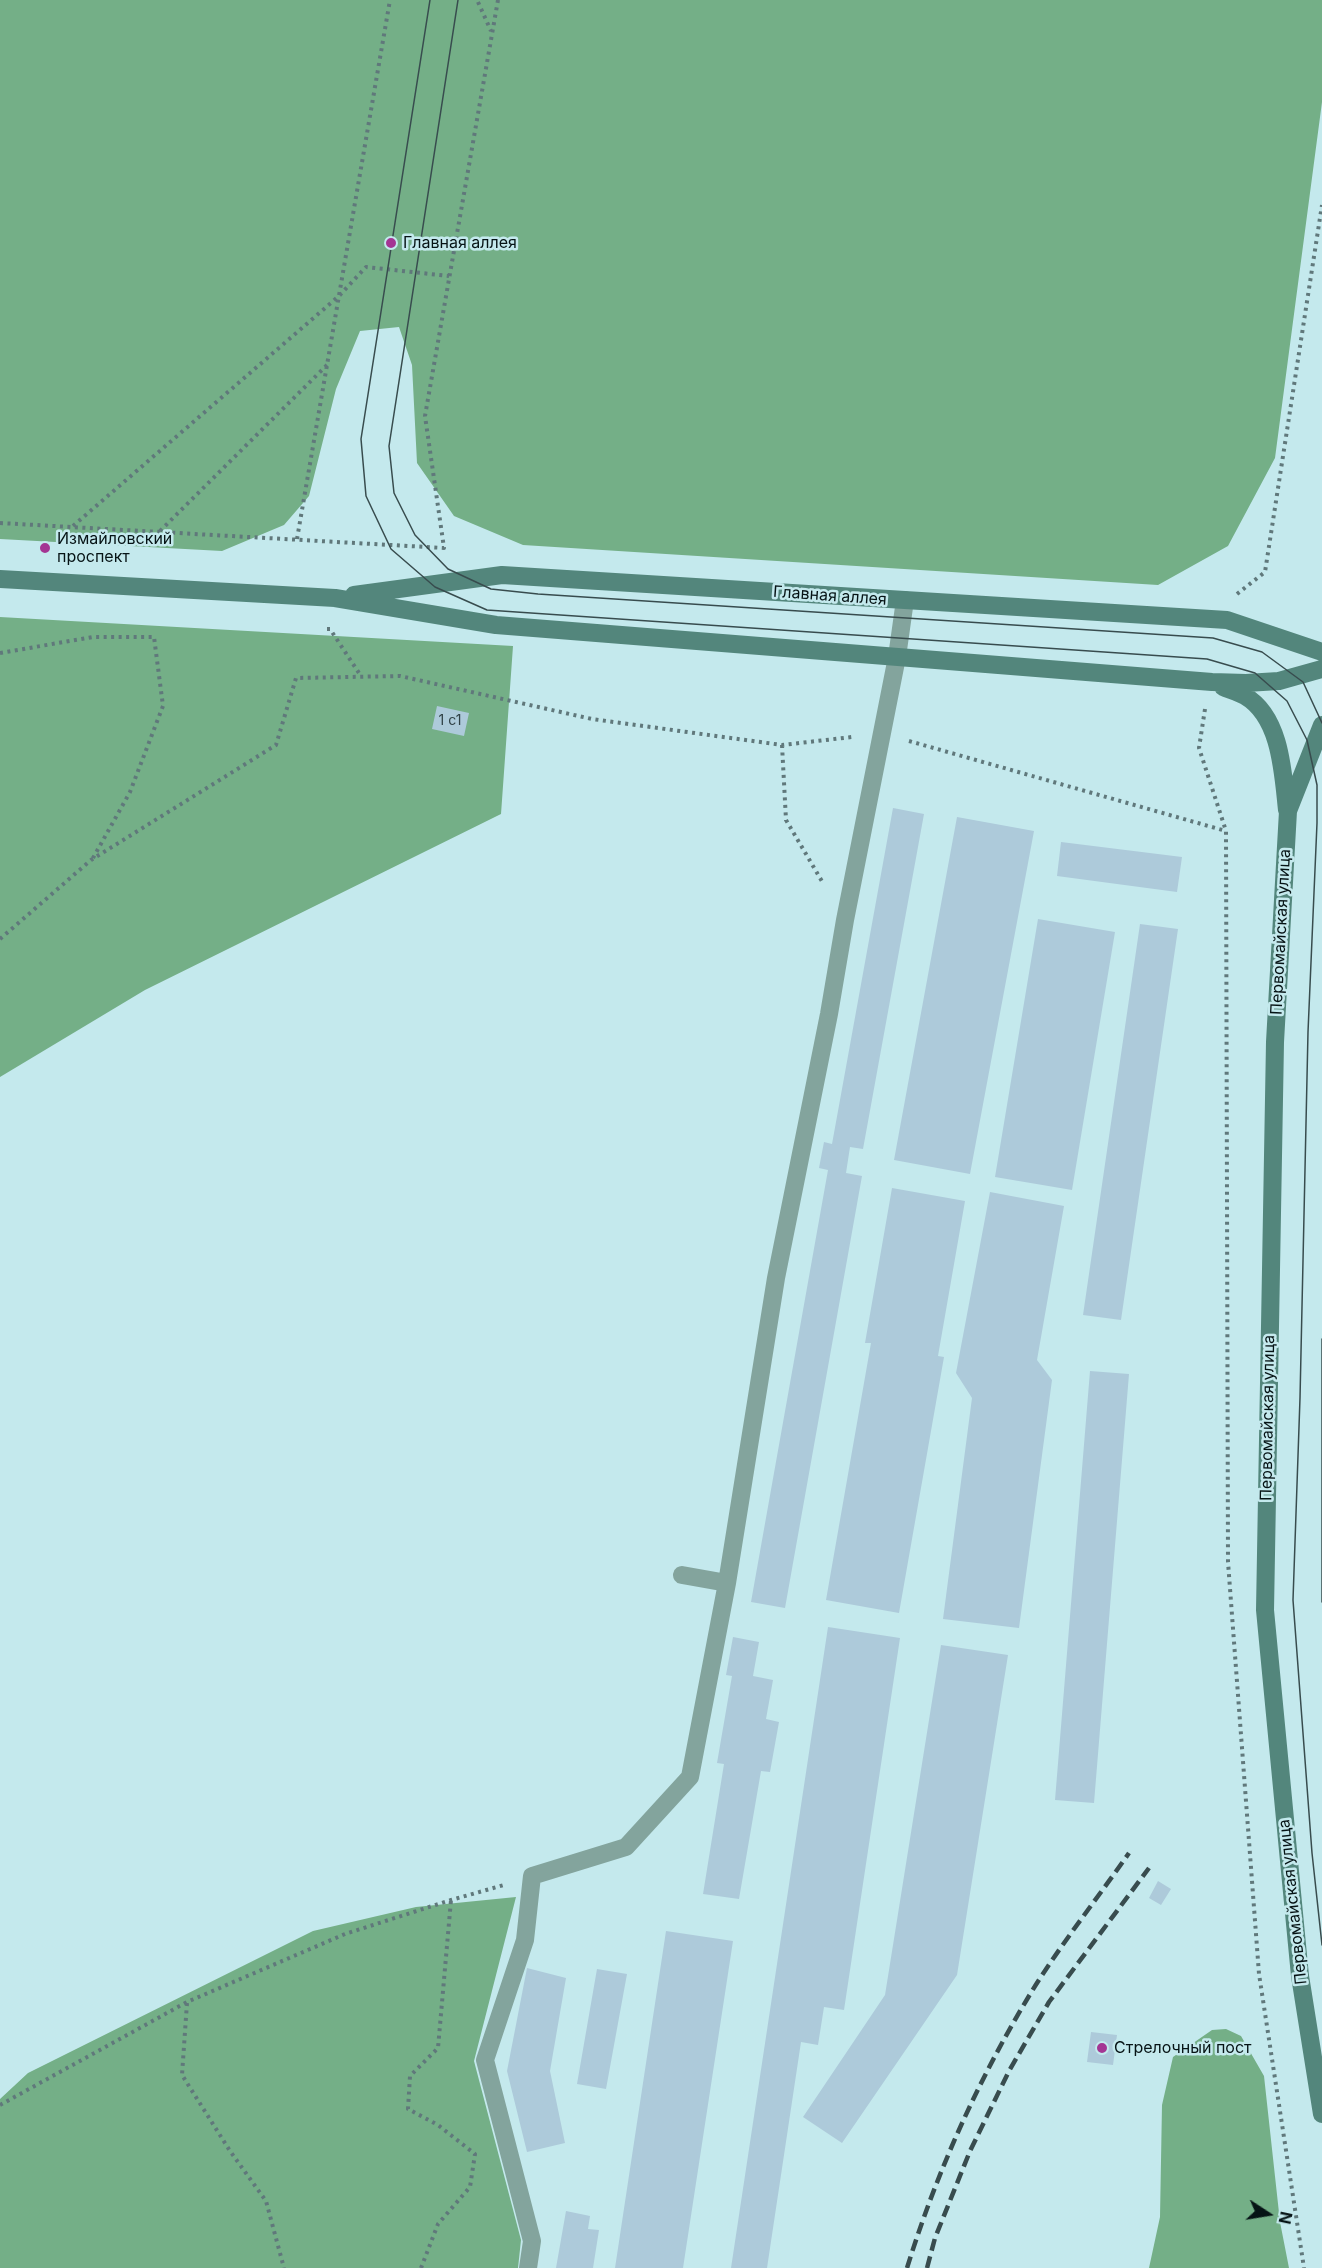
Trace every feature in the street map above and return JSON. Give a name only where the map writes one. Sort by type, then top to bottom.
[{"type":"main road","name":"Главная аллея","points":[[335,597],[502,575],[1227,620],[1322,652]]},
{"type":"main road","name":"Главная аллея","points":[[0,579],[335,597],[496,625],[1212,682],[1279,681],[1322,669]]},
{"type":"main road","name":"Главная аллея","points":[[1212,682],[1246,696],[1257,706],[1273,731],[1279,746],[1288,811]]},
{"type":"main road","name":"Первомайская улица","points":[[1322,725],[1288,811],[1275,1042],[1265,1610],[1300,1976],[1322,2114]]},
{"type":"lane","points":[[528,2268],[532,2241],[485,2060],[525,1940],[532,1876],[626,1847],[690,1777],[727,1583],[776,1278],[829,1014],[906,600]]},
{"type":"lane","points":[[682,1575],[727,1583]]},
{"type":"path","points":[[297,539],[390,0]]},
{"type":"path","points":[[0,523],[444,548],[425,416],[498,0]]},
{"type":"path","points":[[478,2],[492,32]]},
{"type":"path","points":[[1233,597],[1265,572],[1322,205]]},
{"type":"path","points":[[73,526],[339,296],[366,267],[449,276]]},
{"type":"path","points":[[160,531],[327,365]]},
{"type":"path","points":[[318,628],[330,629],[361,676]]},
{"type":"path","points":[[0,653],[93,637],[154,637],[163,706],[130,792],[91,861]]},
{"type":"path","points":[[0,939],[91,861],[276,745],[296,678],[400,676],[592,719],[782,744],[882,733],[1226,831],[1199,748],[1206,705]]},
{"type":"path","points":[[782,744],[786,820],[845,920]]},
{"type":"path","points":[[0,2105],[188,2002],[345,1934],[532,1876]]},
{"type":"path","points":[[421,2268],[438,2224],[470,2187],[475,2154],[438,2125],[408,2109],[410,2076],[438,2048],[452,1900]]},
{"type":"path","points":[[188,2002],[182,2075],[230,2151],[266,2201],[284,2268]]},
{"type":"green space","points":[[0,0],[1322,0],[1322,102],[1275,458],[1228,546],[1158,585],[523,545],[454,516],[417,463],[412,365],[399,327],[360,331],[336,389],[309,496],[284,525],[222,551],[0,539]]},
{"type":"green space","points":[[0,617],[513,646],[501,814],[145,990],[0,1077]]},
{"type":"green space","points":[[516,1897],[474,2061],[521,2240],[518,2268],[0,2268],[0,2099],[28,2073],[313,1931],[416,1907]]},
{"type":"green space","points":[[1226,2029],[1241,2036],[1264,2076],[1280,2222],[1289,2268],[1149,2268],[1160,2217],[1162,2105],[1173,2057],[1212,2030]]},
{"type":"building","points":[[437,706],[469,713],[464,736],[432,729]]},
{"type":"building","points":[[893,808],[924,814],[863,1149],[850,1147],[846,1173],[862,1176],[785,1608],[751,1602],[828,1170],[819,1168],[824,1142],[832,1144]]},
{"type":"building","points":[[957,817],[1034,831],[970,1174],[894,1160]]},
{"type":"building","points":[[1061,842],[1182,857],[1177,892],[1057,876]]},
{"type":"building","points":[[1038,919],[1115,932],[1072,1190],[995,1177]]},
{"type":"building","points":[[1140,924],[1178,929],[1121,1320],[1083,1315]]},
{"type":"building","points":[[892,1188],[965,1201],[938,1356],[944,1357],[899,1613],[826,1600],[871,1343],[865,1343]]},
{"type":"building","points":[[990,1192],[1064,1206],[1037,1360],[1052,1380],[1019,1628],[943,1619],[972,1398],[956,1373]]},
{"type":"building","points":[[1090,1371],[1129,1374],[1094,1803],[1055,1800]]},
{"type":"building","points":[[828,1627],[900,1638],[844,2010],[824,2007],[818,2045],[801,2042],[767,2268],[731,2268]]},
{"type":"building","points":[[733,1637],[759,1642],[753,1676],[773,1680],[766,1719],[779,1722],[770,1772],[761,1771],[739,1899],[703,1894],[724,1764],[717,1763],[732,1676],[726,1675]]},
{"type":"building","points":[[941,1645],[1008,1655],[957,1975],[842,2143],[803,2117],[885,1995]]},
{"type":"building","points":[[1158,1881],[1171,1889],[1161,1905],[1149,1898]]},
{"type":"building","points":[[666,1931],[733,1941],[683,2268],[615,2268]]},
{"type":"building","points":[[527,1968],[566,1978],[550,2071],[565,2143],[527,2152],[507,2071]]},
{"type":"building","points":[[597,1969],[627,1974],[606,2089],[577,2084]]},
{"type":"building","name":"Стрелочный пост","points":[[1091,2032],[1117,2035],[1113,2065],[1087,2062]]},
{"type":"building","points":[[566,2211],[590,2216],[588,2229],[599,2230],[593,2268],[556,2268]]},
{"type":"tram line","points":[[430,0],[361,439],[366,496],[391,549],[435,587],[487,610],[1207,659],[1255,673],[1287,701],[1307,740],[1317,785],[1317,823],[1308,1032],[1293,1600],[1312,1853],[1322,1945]]},
{"type":"tram line","points":[[458,0],[389,446],[394,493],[415,535],[448,569],[491,589],[538,594],[1213,638],[1262,652],[1303,682],[1322,723]]},
{"type":"tram line","points":[[1322,1339],[1322,1602]]},
{"type":"railway","points":[[907,2268],[946,2161],[994,2057],[1043,1973],[1129,1853]]},
{"type":"railway","points":[[927,2268],[935,2238],[970,2151],[1009,2071],[1049,2002],[1149,1868]]},
{"type":"place","name":"Главная аллея","points":[[391,243]]},
{"type":"place","name":"Измайловский проспект","points":[[45,548]]},
{"type":"place","name":"Стрелочный пост","points":[[1102,2048]]}]
